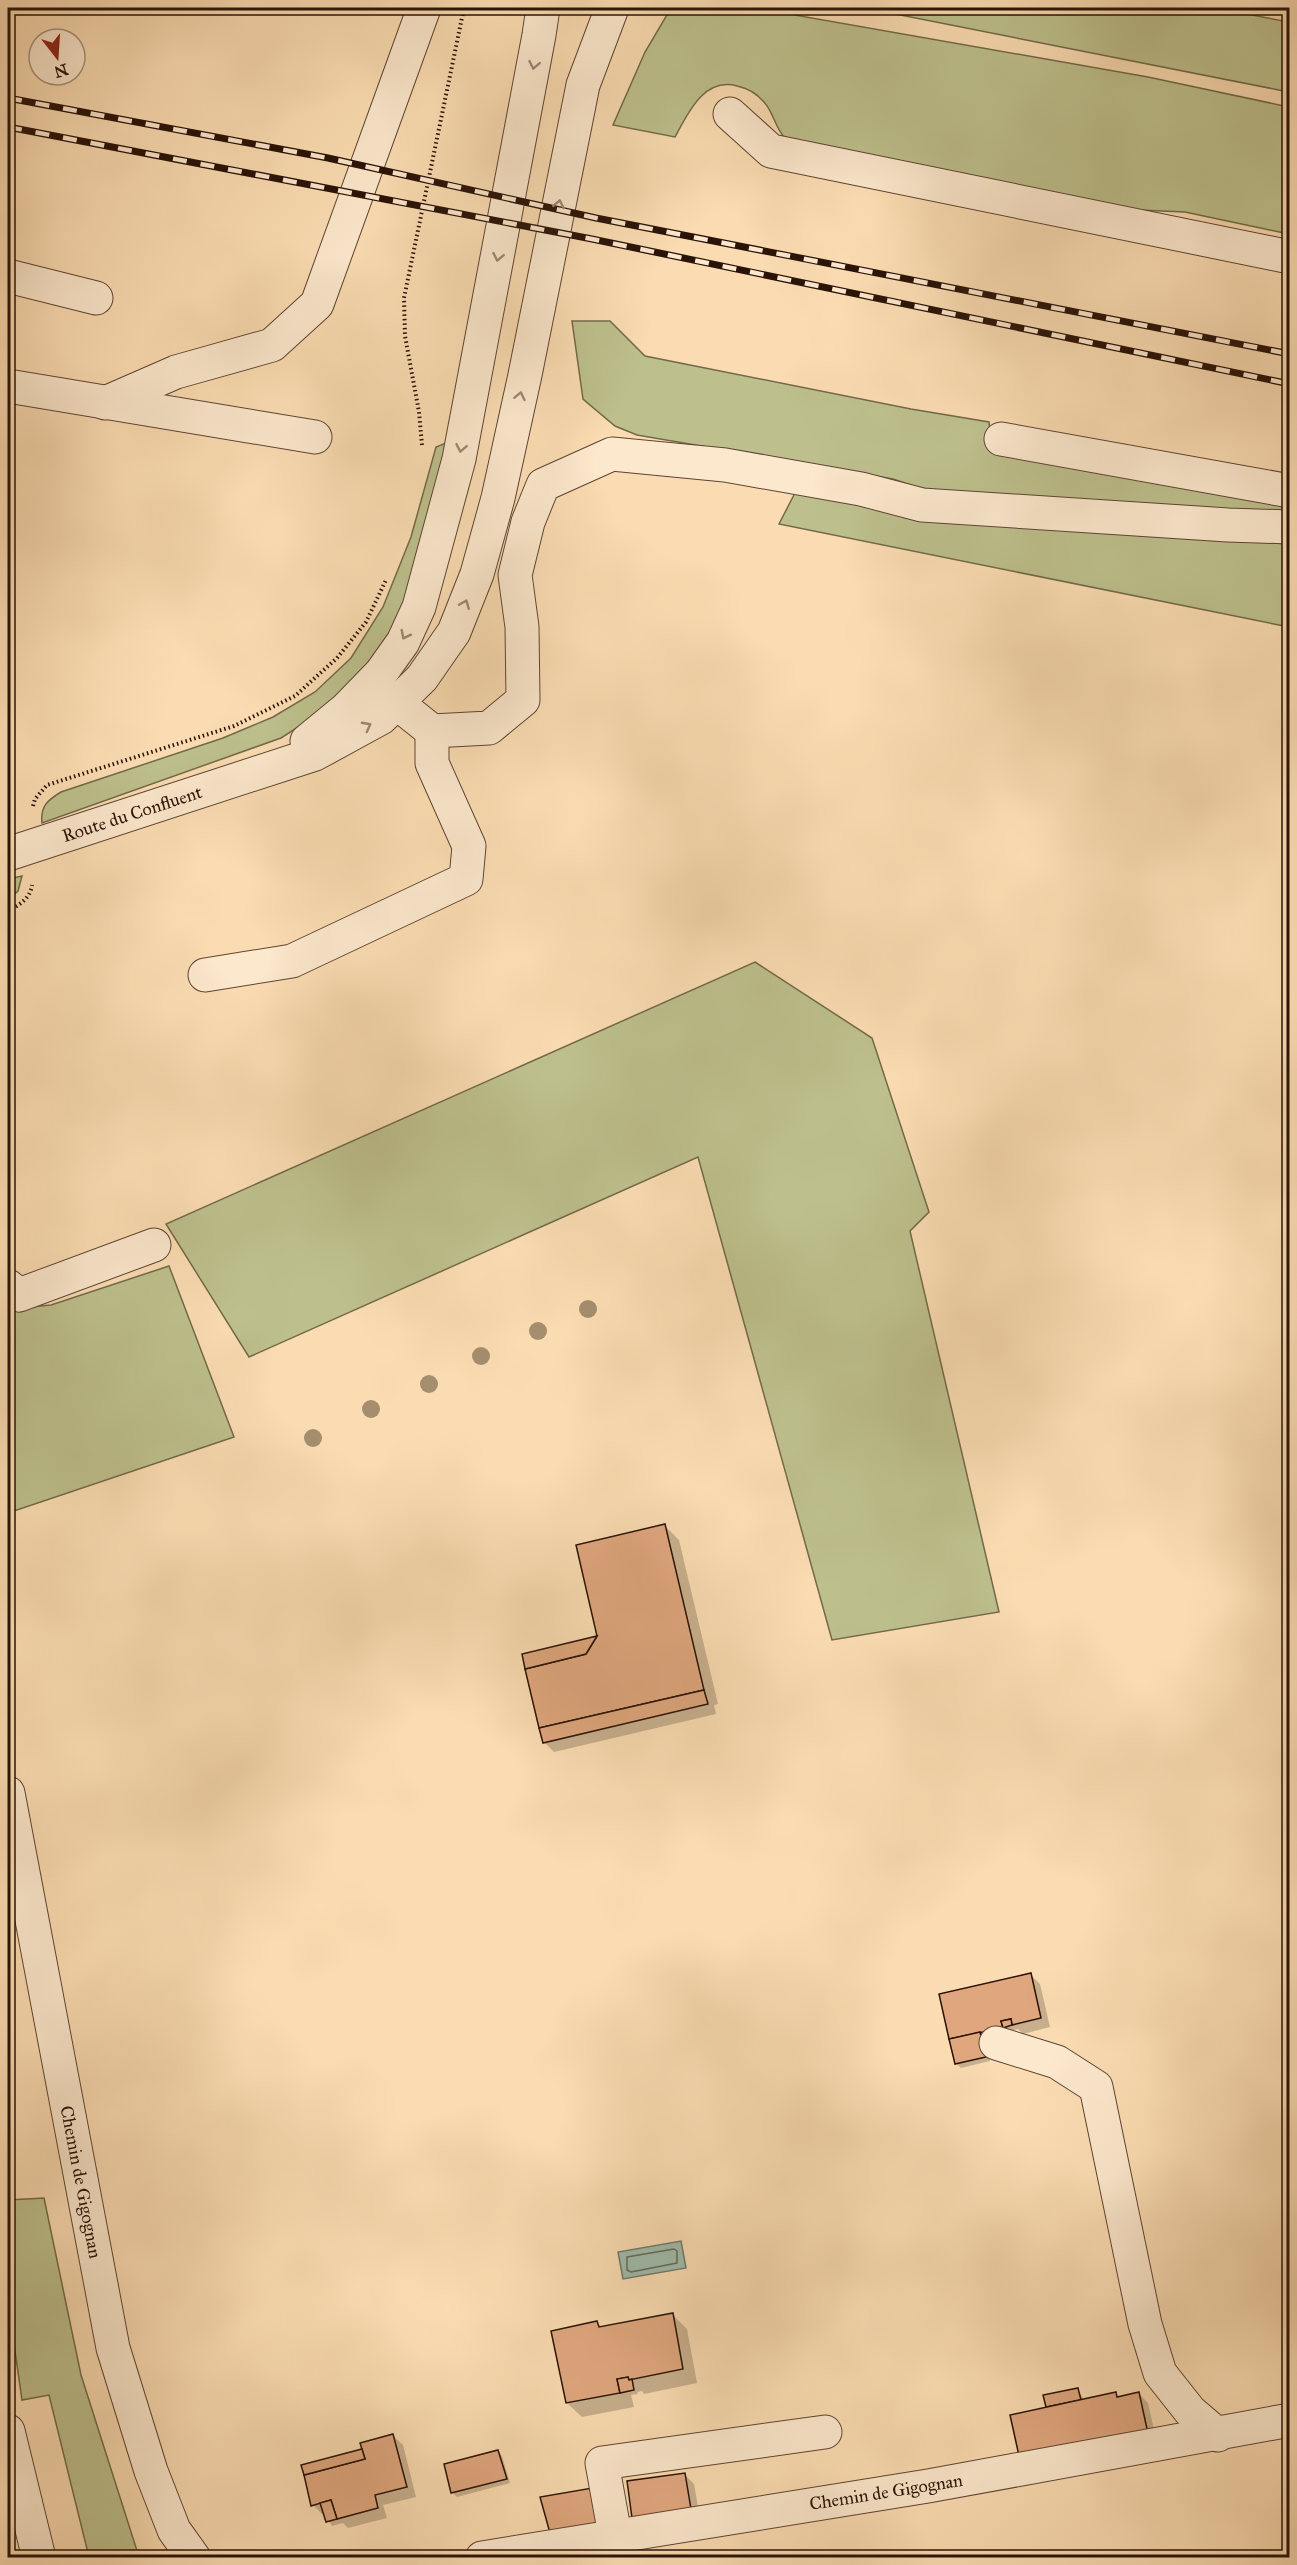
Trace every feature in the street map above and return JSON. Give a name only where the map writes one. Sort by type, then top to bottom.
[{"type":"street","points":[[105,403],[176,372],[272,345],[317,304],[424,8]]},
{"type":"street","points":[[256,773],[304,743],[346,709],[381,673],[403,642],[419,607],[459,459],[543,8]]},
{"type":"street","points":[[256,773],[315,754],[381,718],[422,678],[454,632],[477,574],[498,498],[583,86],[612,8]]},
{"type":"street","points":[[729,114],[771,151],[1290,257]]},
{"type":"street","points":[[8,276],[96,298]]},
{"type":"street","points":[[8,387],[315,437]]},
{"type":"street","points":[[1001,439],[1290,491]]},
{"type":"street","points":[[397,703],[432,731],[489,728],[523,700],[522,627],[515,575],[528,522],[543,485],[612,454],[725,465],[861,489],[922,505],[1290,527]]},
{"type":"street","points":[[205,975],[292,961],[466,879],[469,846],[432,763],[432,731]]},
{"type":"street","name":"Route du Confluent","points":[[8,854],[256,773]]},
{"type":"street","points":[[8,1286],[19,1295],[154,1245]]},
{"type":"street","name":"Chemin de Gigognan","points":[[8,1793],[112,2348],[174,2530],[194,2558]]},
{"type":"street","points":[[996,2043],[1057,2062],[1096,2087],[1145,2324],[1160,2373],[1190,2411],[1218,2435]]},
{"type":"street","name":"Chemin de Gigognan","points":[[483,2557],[554,2551],[615,2535],[928,2486],[1218,2435],[1290,2420]]},
{"type":"street","points":[[8,2431],[39,2558]]},
{"type":"street","points":[[615,2535],[602,2463],[825,2432]]},
{"type":"path","points":[[420,455],[422,445],[419,412],[405,336],[404,298],[465,8]]},
{"type":"path","points":[[32,809],[35,799],[47,785],[234,726],[295,696],[337,658],[366,622],[389,572]]},
{"type":"path","points":[[8,911],[21,904],[31,891],[32,883]]},
{"type":"green space","points":[[671,8],[755,8],[1148,77],[1289,107],[1289,234],[1185,212],[1116,209],[785,138],[764,102],[752,92],[737,86],[725,85],[706,92],[698,99],[675,137],[613,125],[645,52]]},
{"type":"green space","points":[[865,8],[1100,8],[1122,13],[1123,8],[1214,8],[1289,22],[1289,92]]},
{"type":"green space","points":[[572,321],[610,321],[645,356],[911,409],[989,422],[992,450],[1289,505],[1289,516],[928,491],[893,479],[637,435],[615,426],[583,399]]},
{"type":"green space","points":[[456,439],[393,639],[325,710],[281,738],[42,823],[42,812],[46,804],[61,792],[223,738],[273,717],[315,692],[351,658],[383,607],[411,537],[436,447]]},
{"type":"green space","points":[[798,487],[925,519],[1289,544],[1289,627],[779,524]]},
{"type":"green space","points":[[22,876],[18,891],[8,900],[8,879]]},
{"type":"green space","points":[[755,962],[872,1038],[929,1212],[910,1231],[999,1612],[832,1640],[698,1157],[249,1357],[166,1224]]},
{"type":"green space","points":[[169,1266],[234,1437],[8,1513],[8,1309],[51,1305]]},
{"type":"green space","points":[[44,2198],[81,2375],[139,2557],[89,2557],[49,2395],[22,2400],[8,2302],[8,2200]]},
{"type":"water","points":[[681,2241],[686,2268],[623,2279],[618,2252]]},
{"type":"building","points":[[665,1524],[704,1690],[539,1728],[525,1669],[586,1654],[597,1636],[576,1545]]},
{"type":"building","points":[[597,1636],[586,1654],[525,1669],[522,1654]]},
{"type":"building","points":[[704,1690],[708,1704],[543,1743],[539,1728]]},
{"type":"building","points":[[1031,1973],[1041,2018],[1012,2025],[1011,2019],[1001,2021],[1003,2028],[949,2039],[939,1994]]},
{"type":"building","points":[[1011,2019],[1012,2025],[1003,2028],[1001,2021]]},
{"type":"building","points":[[980,2032],[986,2057],[955,2064],[949,2039]]},
{"type":"building","points":[[673,2313],[683,2369],[629,2380],[628,2377],[617,2379],[620,2393],[566,2403],[551,2331],[597,2321],[599,2327]]},
{"type":"building","points":[[628,2377],[629,2380],[632,2379],[634,2390],[620,2393],[617,2379]]},
{"type":"building","points":[[1078,2388],[1081,2400],[1046,2407],[1043,2395]]},
{"type":"building","points":[[1116,2392],[1117,2397],[1139,2392],[1149,2438],[1021,2465],[1010,2415]]},
{"type":"building","points":[[393,2434],[407,2487],[375,2495],[378,2508],[337,2519],[331,2500],[311,2506],[304,2475],[365,2459],[360,2443]]},
{"type":"building","points":[[362,2449],[365,2459],[304,2475],[301,2465]]},
{"type":"building","points":[[498,2450],[507,2479],[451,2493],[444,2464]]},
{"type":"building","points":[[685,2473],[691,2509],[632,2518],[627,2481]]},
{"type":"building","points":[[598,2487],[603,2513],[592,2527],[550,2533],[540,2497]]},
{"type":"building","points":[[331,2500],[337,2519],[326,2522],[320,2503]]},
{"type":"railway","points":[[8,98],[328,158],[596,218],[1290,354]]},
{"type":"railway","points":[[8,127],[592,239],[1290,384]]}]
